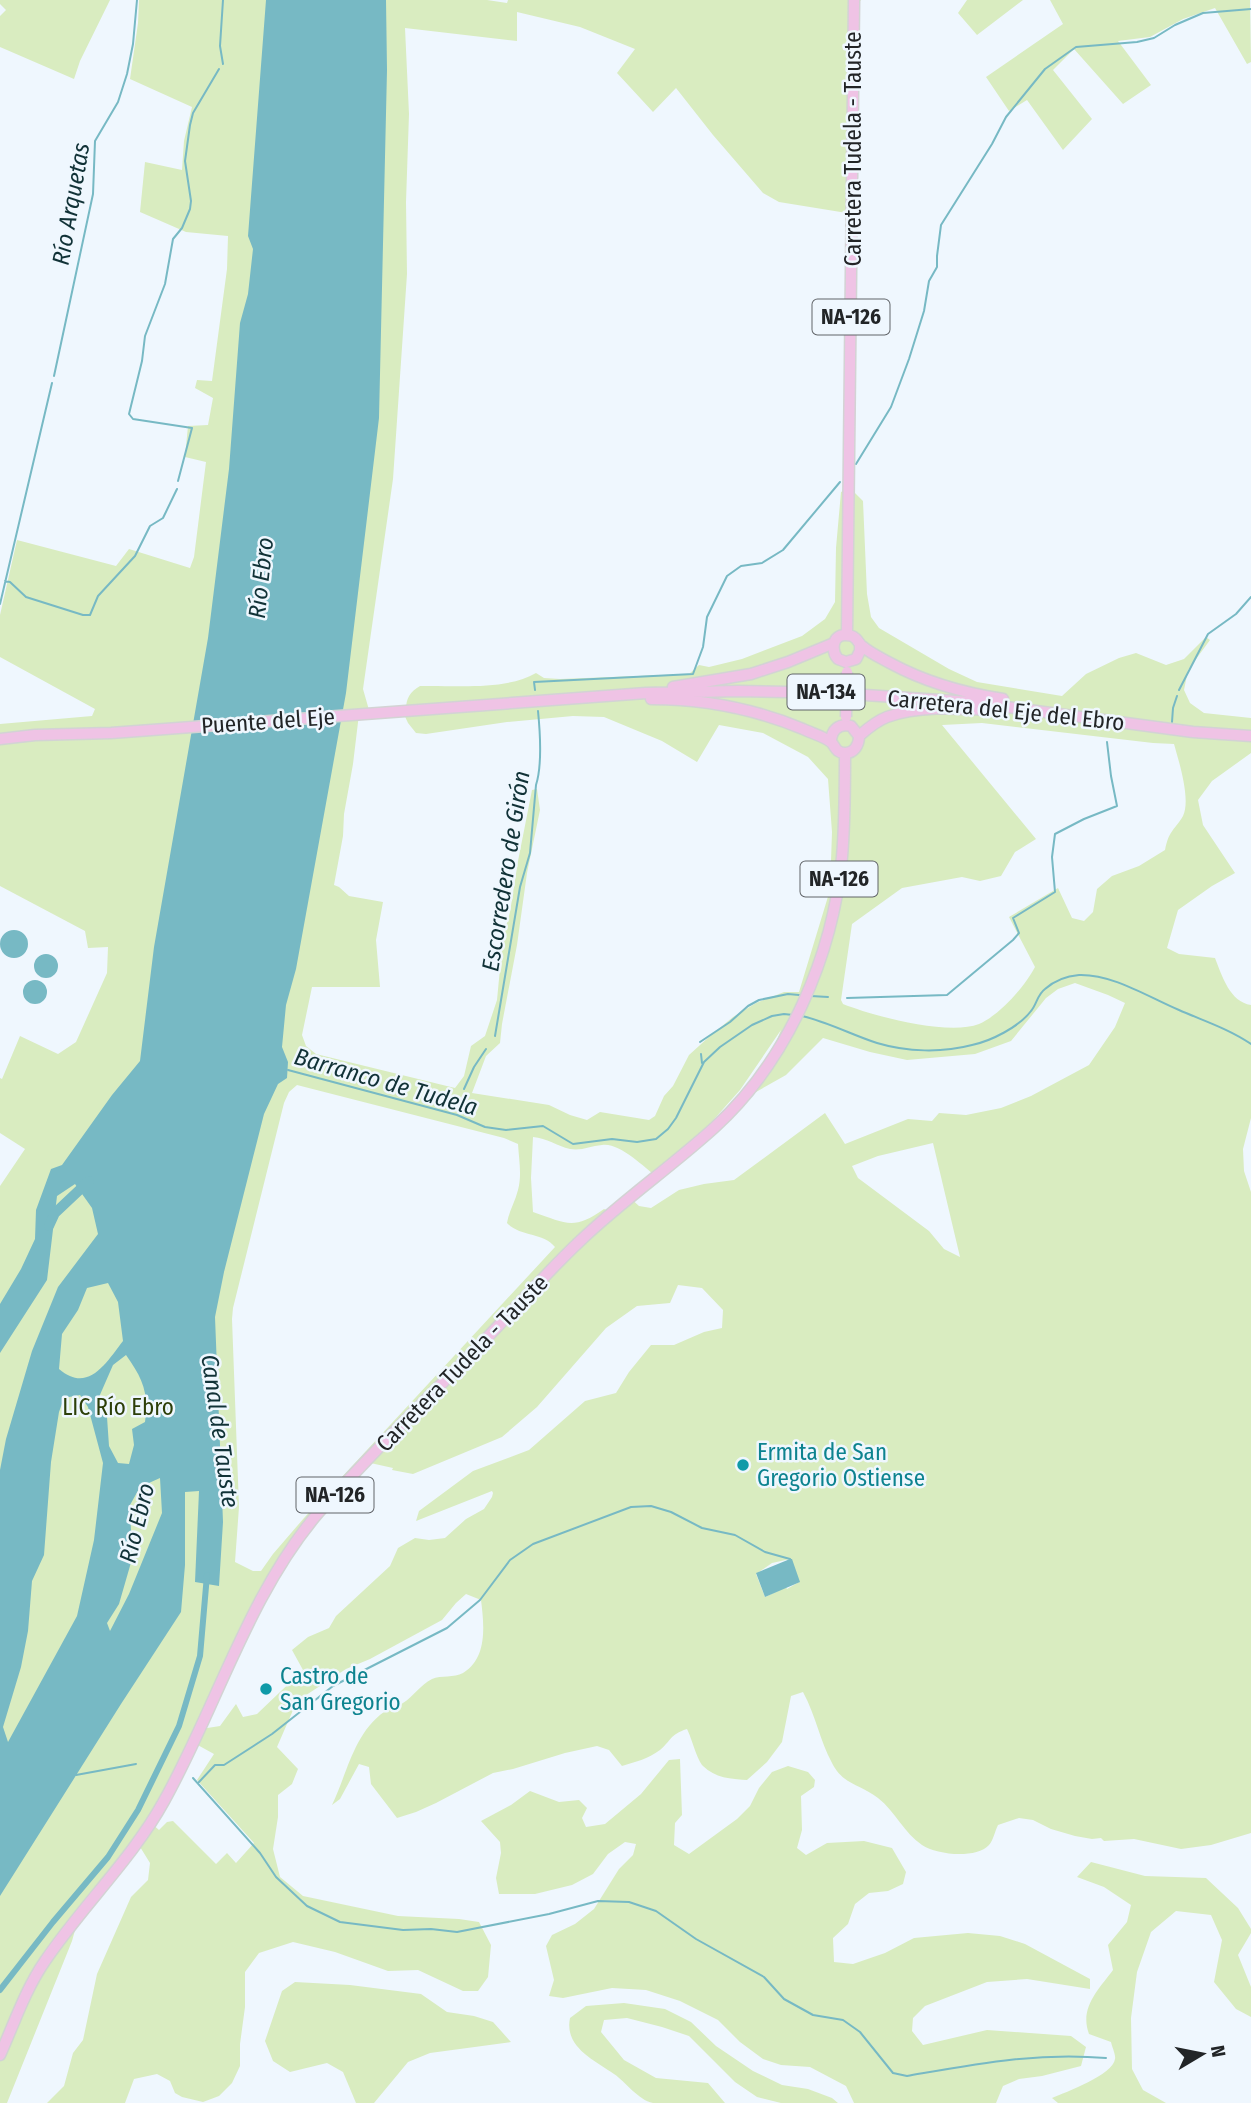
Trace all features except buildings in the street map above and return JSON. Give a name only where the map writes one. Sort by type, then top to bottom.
[{"type":"main road","name":"Carretera Tudela - Tauste","points":[[847,634],[854,0]]},
{"type":"main road","points":[[520,703],[569,694],[680,686],[726,679],[770,669],[834,643],[847,634],[854,636],[860,645],[902,669],[951,688],[1040,705],[1081,716]]},
{"type":"main road","points":[[834,643],[834,655],[846,667]]},
{"type":"main road","points":[[831,742],[835,730],[845,721],[846,667],[859,656],[860,645]]},
{"type":"main road","name":"Carretera del Eje del Ebro","points":[[425,709],[646,693],[835,693],[970,702],[1193,732],[1251,736]]},
{"type":"main road","points":[[571,699],[681,700],[711,703],[775,719],[831,742],[839,752],[845,753],[852,752],[857,747],[859,736],[845,721]]},
{"type":"main road","name":"Puente del Eje","points":[[73,735],[425,709]]},
{"type":"main road","points":[[859,736],[887,717],[938,709],[999,710],[1134,724]]},
{"type":"main road","points":[[0,745],[73,735]]},
{"type":"main road","name":"NA-134","points":[[0,737],[73,735]]},
{"type":"main road","name":"Carretera Tudela - Tauste","points":[[0,2055],[42,1965],[121,1863],[163,1802],[250,1621],[300,1536],[392,1435],[578,1242],[717,1125],[761,1072],[791,1027],[823,954],[837,897],[842,857],[845,753]]},
{"type":"green space","points":[[0,0],[110,0],[74,79],[0,47],[0,16],[6,10]]},
{"type":"green space","points":[[139,0],[487,0],[507,3],[508,0],[861,0],[854,8],[853,214],[779,202],[763,193],[676,88],[653,112],[617,73],[635,49],[580,27],[517,12],[517,41],[405,28],[409,114],[407,274],[393,479],[363,689],[369,710],[359,714],[334,885],[349,896],[383,902],[376,940],[380,987],[312,987],[302,1035],[306,1046],[316,1054],[455,1088],[464,1076],[471,1046],[485,1036],[497,1000],[503,937],[532,790],[537,789],[540,810],[527,873],[500,1043],[486,1056],[472,1093],[549,1105],[587,1120],[600,1112],[649,1120],[655,1116],[689,1055],[710,1036],[756,1003],[784,992],[799,992],[830,890],[832,832],[828,779],[808,757],[763,733],[719,725],[697,762],[662,741],[604,717],[573,716],[507,722],[426,734],[416,733],[402,710],[406,710],[409,696],[420,686],[495,685],[524,679],[536,673],[544,678],[560,679],[689,674],[699,665],[709,667],[742,659],[802,636],[825,619],[835,602],[841,492],[850,488],[863,501],[867,594],[871,617],[879,628],[949,669],[977,682],[1062,696],[1086,674],[1119,658],[1136,653],[1166,665],[1184,659],[1206,637],[1210,640],[1188,670],[1184,690],[1190,703],[1204,713],[1251,718],[1251,753],[1212,781],[1198,800],[1203,825],[1235,873],[1178,910],[1167,948],[1179,954],[1215,958],[1232,994],[1251,1005],[1251,1118],[1243,1149],[1244,1171],[1251,1192],[1251,1833],[1211,1845],[1181,1849],[1134,1839],[1104,1841],[1101,1838],[1075,1836],[1033,1820],[1019,1818],[998,1825],[990,1843],[983,1849],[966,1854],[937,1851],[916,1840],[884,1803],[841,1776],[828,1755],[803,1692],[791,1696],[782,1742],[767,1762],[747,1780],[724,1777],[703,1766],[687,1729],[674,1736],[655,1753],[632,1763],[622,1766],[609,1750],[597,1746],[565,1753],[493,1773],[436,1803],[397,1818],[371,1784],[369,1767],[359,1764],[340,1799],[332,1805],[358,1742],[374,1721],[407,1700],[428,1682],[463,1673],[477,1659],[482,1640],[481,1600],[466,1594],[442,1620],[346,1669],[297,1701],[277,1747],[298,1769],[292,1784],[278,1795],[273,1849],[280,1877],[303,1896],[398,1916],[479,1922],[491,1945],[488,1977],[478,1991],[463,1991],[418,1970],[388,1971],[335,1952],[293,1942],[259,1953],[245,1972],[240,2066],[232,2083],[219,2096],[203,2102],[182,2097],[175,2093],[170,2081],[157,2074],[134,2079],[125,2103],[47,2103],[64,2086],[73,2053],[83,2040],[97,1974],[131,1897],[148,1880],[150,1863],[137,1842],[79,1916],[72,1941],[7,2103],[0,2103],[0,1186],[25,1149],[0,1133],[0,1078],[2,1079],[20,1036],[58,1054],[76,1042],[107,973],[108,947],[88,948],[85,931],[0,886],[0,724],[92,716],[95,709],[0,657],[0,615],[17,540],[116,566],[129,549],[190,568],[194,557],[206,462],[185,457],[188,426],[208,425],[213,398],[195,388],[197,380],[212,381],[227,269],[228,236],[186,232],[140,212],[145,162],[182,170],[184,141],[192,107],[130,79]],"holes":[[[982,723],[1174,744],[1186,800],[1183,816],[1170,834],[1165,850],[1139,866],[1112,876],[1097,889],[1093,912],[1084,921],[1072,918],[1058,888],[1009,917],[1035,967],[1018,991],[987,1020],[965,1027],[949,1028],[891,1019],[843,1004],[841,1000],[852,924],[902,888],[962,877],[980,881],[1001,876],[1015,852],[1036,839],[942,725]],[[1075,983],[1125,1003],[1115,1027],[1089,1065],[1031,1096],[1001,1108],[966,1115],[939,1113],[932,1121],[908,1119],[845,1144],[825,1113],[734,1180],[679,1190],[651,1208],[639,1206],[628,1196],[611,1212],[604,1209],[577,1223],[562,1222],[533,1212],[533,1137],[570,1149],[602,1145],[616,1147],[657,1177],[684,1153],[740,1090],[781,1030],[772,1052],[747,1087],[756,1092],[786,1075],[823,1038],[907,1060],[975,1054],[1011,1041],[1046,998],[1058,989]],[[297,1085],[504,1138],[518,1144],[519,1184],[507,1223],[518,1231],[544,1239],[555,1247],[304,1518],[261,1571],[253,1571],[235,1562],[239,1507],[232,1319],[284,1103],[289,1092]],[[933,1143],[960,1257],[944,1249],[929,1231],[858,1178],[852,1166],[878,1156]],[[678,1285],[702,1288],[723,1310],[722,1328],[704,1332],[674,1345],[651,1345],[616,1393],[585,1401],[529,1450],[473,1471],[419,1511],[416,1521],[492,1491],[493,1493],[484,1509],[466,1519],[445,1538],[415,1538],[398,1548],[390,1566],[336,1616],[329,1628],[308,1637],[292,1650],[303,1670],[257,1714],[243,1717],[236,1704],[220,1726],[201,1729],[274,1575],[366,1462],[413,1474],[502,1437],[537,1407],[606,1328],[637,1306],[670,1303]],[[790,1559],[799,1582],[765,1597],[756,1574],[772,1563]],[[194,1743],[214,1754],[197,1780],[254,1843],[236,1863],[227,1853],[216,1864],[173,1821],[167,1822],[159,1830],[151,1823]]]},
{"type":"green space","points":[[967,0],[1023,0],[977,35],[958,13]]},
{"type":"green space","points":[[1050,0],[1250,0],[1251,62],[1247,64],[1215,8],[1183,19],[1150,37],[1118,41],[1151,85],[1123,104],[1074,49],[1053,70],[1092,119],[1063,150],[1027,100],[1009,111],[986,77],[1063,24]]},
{"type":"green space","points":[[680,1759],[682,1815],[675,1823],[674,1845],[689,1854],[737,1819],[750,1806],[759,1788],[772,1772],[788,1766],[808,1772],[815,1780],[814,1787],[801,1796],[802,1830],[797,1848],[806,1855],[827,1843],[864,1841],[892,1848],[906,1872],[903,1884],[888,1891],[869,1893],[855,1904],[848,1924],[833,1938],[834,1962],[853,1964],[885,1953],[914,1938],[968,1933],[1000,1936],[1025,1944],[1090,1979],[1090,1989],[1027,1979],[987,1982],[925,2006],[913,2018],[912,2031],[923,2045],[987,2030],[1071,2036],[1086,2047],[1081,2066],[1019,2079],[1003,2086],[996,2103],[854,2103],[846,2086],[810,2067],[781,2065],[763,2059],[740,2042],[718,2020],[680,2001],[646,1990],[612,1988],[563,1998],[549,1996],[554,1980],[546,1946],[552,1935],[575,1924],[594,1909],[619,1869],[633,1855],[636,1844],[625,1842],[608,1854],[593,1874],[572,1885],[535,1894],[499,1894],[496,1878],[501,1853],[500,1842],[481,1821],[530,1791],[559,1802],[579,1800],[587,1808],[582,1818],[586,1827],[605,1824],[641,1794],[669,1760]]},
{"type":"green space","points":[[1091,1862],[1145,1876],[1206,1878],[1238,1908],[1251,1929],[1238,1955],[1251,1987],[1251,2017],[1236,2009],[1214,1982],[1222,1940],[1211,1915],[1176,1911],[1151,1932],[1137,1972],[1131,2018],[1132,2069],[1143,2090],[1166,2103],[1058,2103],[1052,2098],[1098,2077],[1115,2059],[1111,2042],[1089,2034],[1087,2016],[1092,1999],[1113,1970],[1108,1945],[1127,1922],[1131,1905],[1104,1887],[1077,1877]]},
{"type":"green space","points":[[295,1982],[350,1985],[421,1994],[447,2012],[493,2022],[511,2042],[430,2053],[408,2062],[374,2103],[356,2103],[343,2072],[327,2063],[290,2072],[273,2061],[265,2041],[282,1991]]},
{"type":"green space","points":[[624,2003],[665,2009],[691,2022],[716,2046],[753,2071],[782,2085],[808,2089],[838,2103],[781,2103],[757,2097],[735,2082],[689,2036],[627,2018],[604,2020],[601,2032],[624,2060],[656,2078],[708,2083],[725,2103],[648,2101],[582,2052],[569,2028],[570,2018],[586,2006]]},
{"type":"water","name":"LIC Río Ebro","points":[[266,0],[386,0],[387,70],[379,418],[346,693],[296,969],[286,1005],[282,1047],[288,1062],[287,1078],[278,1084],[264,1114],[215,1317],[223,1522],[219,1586],[195,1582],[199,1491],[185,1492],[185,1565],[181,1612],[0,1896],[0,1470],[6,1439],[32,1351],[58,1287],[98,1234],[92,1208],[75,1184],[57,1196],[47,1280],[0,1353],[0,1304],[35,1239],[36,1210],[51,1169],[62,1165],[140,1061],[154,947],[208,638],[229,469],[240,323],[248,294],[253,249],[248,236]],"holes":[[[108,1283],[118,1302],[123,1341],[96,1373],[79,1378],[69,1376],[59,1369],[62,1334],[78,1310],[87,1288]],[[126,1355],[141,1379],[145,1394],[145,1422],[132,1429],[134,1445],[129,1464],[118,1463],[109,1446],[107,1417],[99,1397],[113,1365]],[[80,1395],[88,1407],[103,1463],[94,1540],[77,1616],[8,1742],[3,1727],[21,1667],[28,1631],[32,1581],[44,1555],[51,1462],[59,1412],[64,1398]],[[160,1478],[162,1513],[129,1594],[110,1631],[107,1623],[119,1604],[132,1559],[130,1505],[140,1487]]]},
{"type":"water","points":[[14,930],[24,934],[28,944],[24,954],[14,958],[4,954],[0,944],[4,934]]},
{"type":"water","points":[[46,954],[57,961],[58,966],[51,977],[46,978],[35,971],[34,966],[41,955]]},
{"type":"water","points":[[35,980],[46,987],[47,992],[40,1003],[35,1004],[24,997],[23,992],[30,981]]},
{"type":"water","points":[[790,1559],[800,1582],[765,1597],[756,1573]]},
{"type":"waterway","name":"Río Arquetas","points":[[54,376],[93,194],[95,141],[118,102],[127,74],[137,0]]},
{"type":"waterway","points":[[223,0],[220,46],[223,64]]},
{"type":"waterway","name":"Escorredero de Girón","points":[[856,464],[891,407],[909,359],[924,311],[929,281],[937,267],[941,225],[1006,117],[1045,69],[1076,47],[1137,42],[1154,38],[1203,13],[1251,9]]},
{"type":"waterway","points":[[178,481],[192,428],[133,419],[129,414],[145,336],[165,284],[173,239],[182,228],[190,209],[185,161],[193,113],[219,69]]},
{"type":"waterway","name":"Río Arquetas","points":[[0,604],[52,383]]},
{"type":"waterway","name":"Escorredero de Girón","points":[[535,690],[534,682],[693,674],[703,647],[707,617],[727,576],[741,566],[762,563],[783,550],[840,482]]},
{"type":"waterway","points":[[5,581],[10,582],[26,597],[90,615],[98,596],[135,556],[150,526],[163,518],[177,489]]},
{"type":"waterway","points":[[1179,690],[1208,634],[1236,614],[1251,597]]},
{"type":"waterway","points":[[1172,722],[1177,696]]},
{"type":"waterway","name":"Escorredero de Girón","points":[[495,1036],[520,887],[530,853],[540,759],[538,711]]},
{"type":"waterway","points":[[847,998],[947,995],[1013,940],[1019,933],[1013,918],[1055,892],[1052,857],[1055,834],[1117,806],[1107,742]]},
{"type":"waterway","name":"Barranco de Tudela","points":[[802,1016],[888,1046],[925,1050],[961,1048],[996,1037],[1012,1028],[1031,1011],[1042,991],[1057,981],[1079,975],[1105,978],[1130,987],[1251,1044]]},
{"type":"waterway","points":[[700,1042],[759,1000],[788,994],[799,995]]},
{"type":"waterway","points":[[811,996],[828,997]]},
{"type":"waterway","name":"Barranco de Tudela","points":[[288,1070],[457,1115],[485,1127],[506,1130],[543,1126],[573,1144],[612,1139],[637,1142],[656,1139],[668,1129],[704,1062],[720,1047],[752,1025],[772,1016],[793,1015]]},
{"type":"waterway","name":"Escorredero de Girón","points":[[464,1089],[486,1049]]},
{"type":"waterway","points":[[701,1054],[702,1063]]},
{"type":"waterway","name":"Río Ebro","points":[[49,1226],[55,1213],[89,1181]]},
{"type":"waterway","points":[[199,1782],[215,1765],[224,1765],[272,1734],[333,1686],[447,1628],[480,1600],[510,1560],[533,1544],[631,1507],[651,1506],[671,1512],[702,1528],[735,1535],[765,1552],[790,1559]]},
{"type":"waterway","name":"Canal de Tauste","points":[[0,1990],[108,1857],[138,1810],[179,1726],[200,1656],[207,1575]]},
{"type":"waterway","points":[[76,1775],[136,1764]]},
{"type":"waterway","points":[[193,1778],[260,1853],[276,1877],[307,1906],[340,1922],[403,1930],[457,1932],[549,1914],[598,1901],[629,1902],[656,1911],[696,1939],[764,1977],[784,1999],[813,2015],[843,2020],[860,2032],[893,2073],[907,2076],[1030,2058],[1106,2058]]},
{"type":"place","name":"Ermita de San Gregorio Ostiense","points":[[743,1465]]},
{"type":"place","name":"Castro de San Gregorio","points":[[266,1689]]}]
